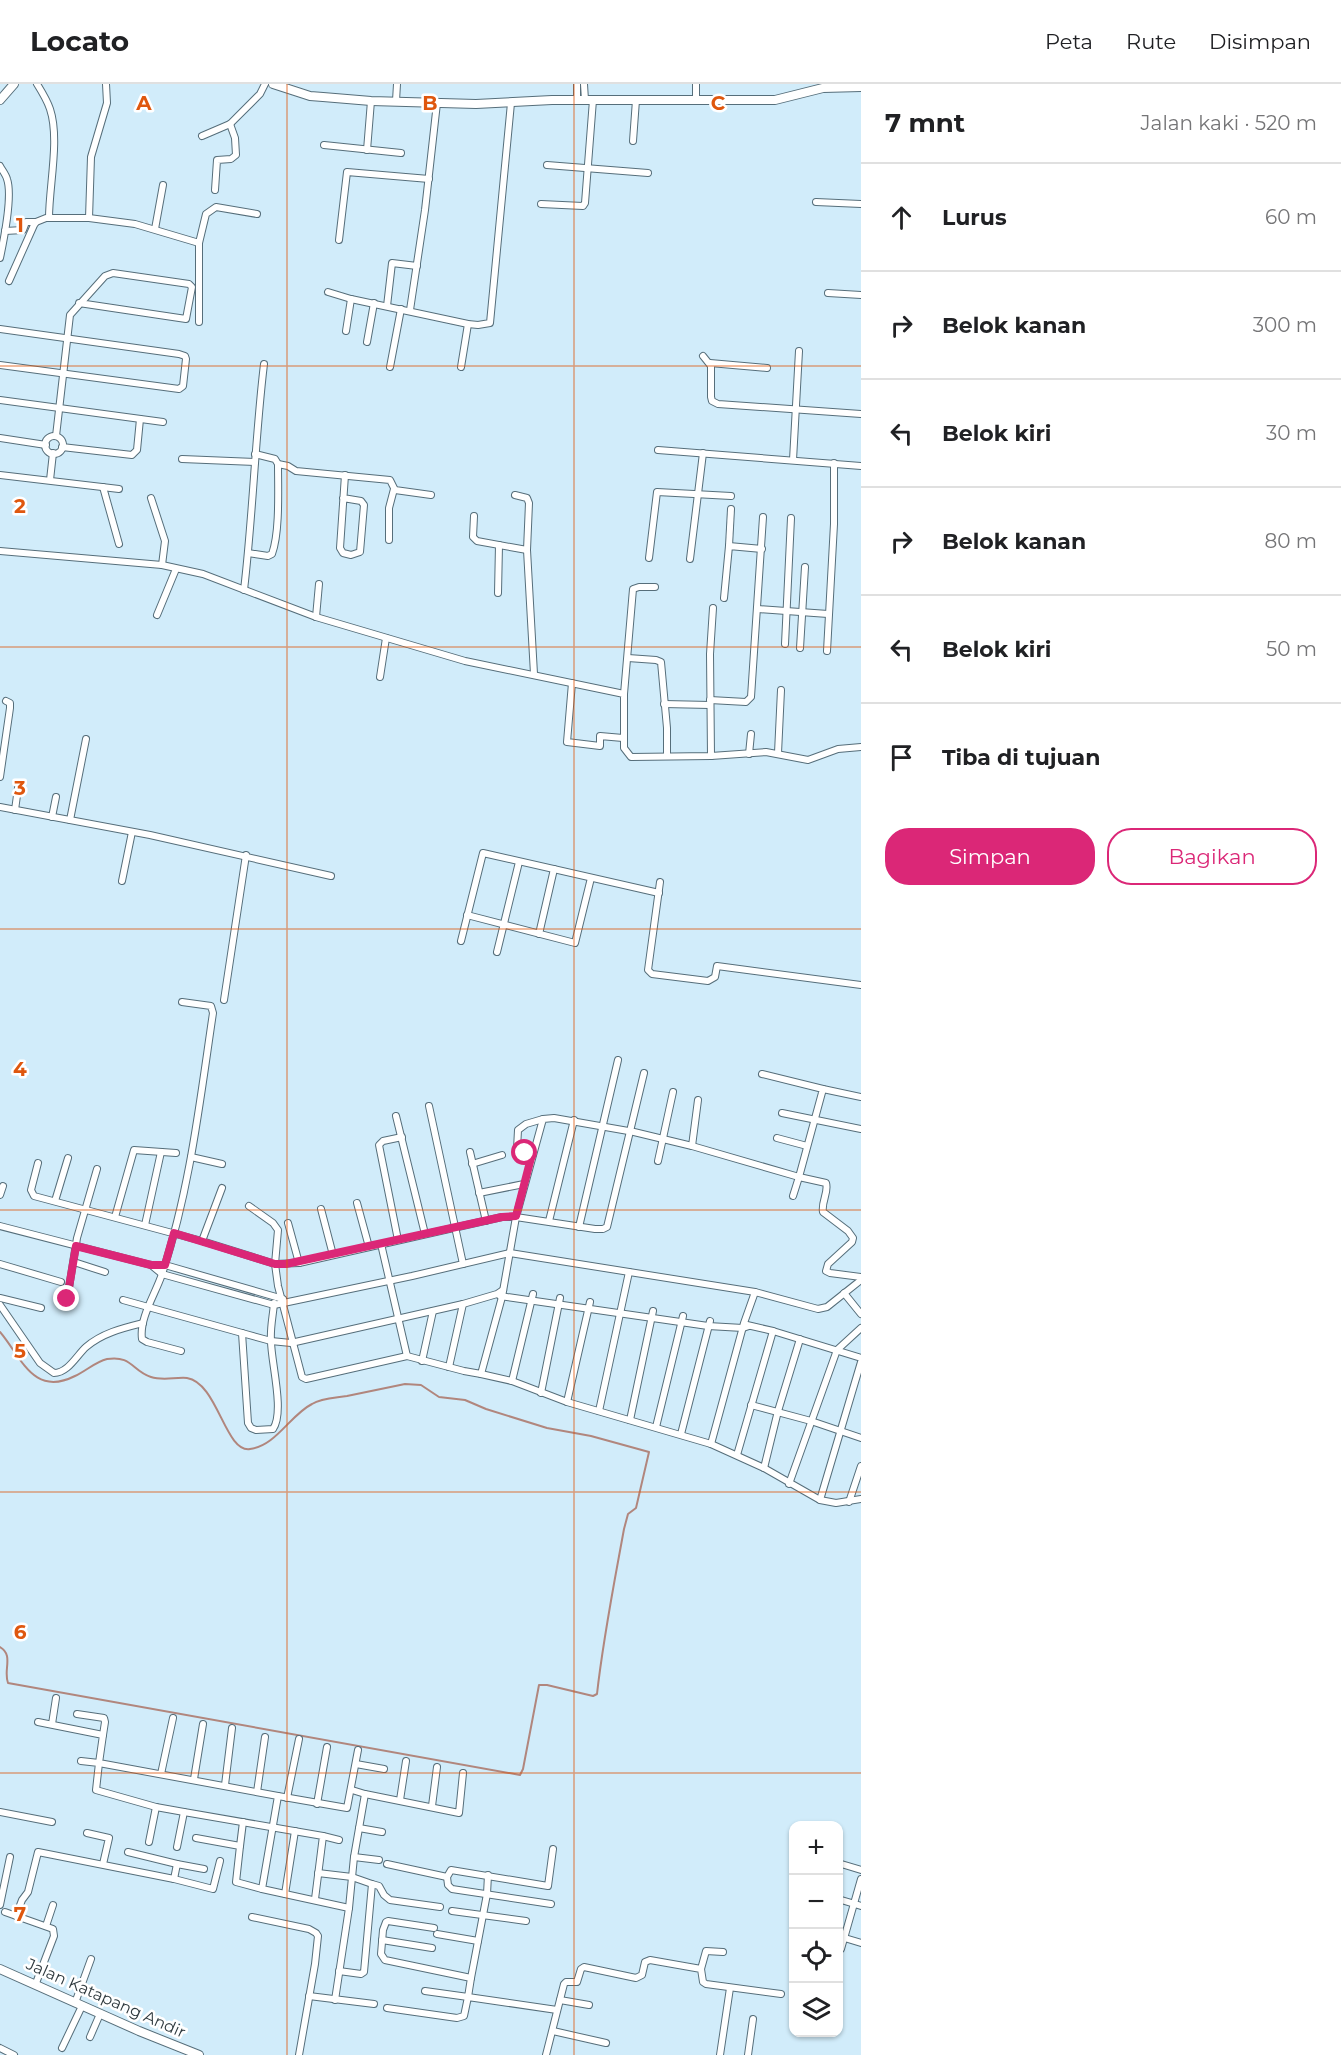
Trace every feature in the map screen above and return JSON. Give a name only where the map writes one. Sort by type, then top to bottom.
[{"type":"street","points":[[0,100],[15,84]]},
{"type":"street","points":[[37,84],[49,106],[53,127],[49,218]]},
{"type":"street","points":[[89,218],[91,157],[107,103],[106,84]]},
{"type":"street","points":[[202,136],[230,124],[260,94],[265,84]]},
{"type":"street","points":[[273,84],[310,96],[437,103],[779,100],[823,88],[861,87]]},
{"type":"street","points":[[396,101],[397,84]]},
{"type":"street","points":[[577,84],[585,100]]},
{"type":"street","points":[[541,204],[584,206],[588,167],[584,84]]},
{"type":"street","points":[[696,84],[696,100]]},
{"type":"street","points":[[633,141],[636,100]]},
{"type":"street","points":[[367,150],[371,101]]},
{"type":"street","points":[[410,310],[429,179],[437,103]]},
{"type":"street","points":[[328,292],[468,324],[487,325],[491,320],[511,103]]},
{"type":"street","points":[[214,190],[216,162],[233,158],[236,155],[235,138],[230,124]]},
{"type":"street","points":[[324,145],[401,153]]},
{"type":"street","points":[[547,165],[648,173]]},
{"type":"street","points":[[0,166],[8,182],[5,231],[0,258]]},
{"type":"street","points":[[339,240],[347,172],[429,179]]},
{"type":"street","points":[[155,230],[163,185]]},
{"type":"street","points":[[816,202],[861,204]]},
{"type":"street","points":[[199,322],[199,243],[206,214],[216,207],[257,214]]},
{"type":"street","points":[[5,231],[23,230],[26,222],[49,218],[89,218],[135,224],[199,243]]},
{"type":"street","points":[[9,281],[36,222]]},
{"type":"street","points":[[387,306],[392,263],[417,266]]},
{"type":"street","points":[[56,436],[66,338],[70,315],[79,303],[105,276],[113,273],[189,284],[192,287],[186,319],[79,303]]},
{"type":"street","points":[[828,293],[861,295]]},
{"type":"street","points":[[346,331],[351,299]]},
{"type":"street","points":[[368,342],[374,303]]},
{"type":"street","points":[[390,367],[401,309]]},
{"type":"street","points":[[461,367],[468,324]]},
{"type":"street","points":[[0,329],[183,354],[186,359],[182,388],[173,389],[0,365]]},
{"type":"street","points":[[793,460],[799,351]]},
{"type":"street","points":[[703,356],[710,363],[768,368]]},
{"type":"street","points":[[710,363],[711,397],[714,403],[861,414]]},
{"type":"street","points":[[244,590],[264,364]]},
{"type":"street","points":[[0,400],[163,422]]},
{"type":"street","points":[[62,447],[132,455],[137,450],[140,419]]},
{"type":"street","points":[[56,436],[62,441],[62,447],[59,452],[53,453],[46,445],[48,439],[56,436]]},
{"type":"street","points":[[0,438],[46,445]]},
{"type":"street","points":[[658,450],[861,466]]},
{"type":"street","points":[[50,480],[53,453]]},
{"type":"street","points":[[690,559],[703,453]]},
{"type":"street","points":[[248,553],[268,556],[272,554],[274,547],[278,464],[275,459],[255,454]]},
{"type":"street","points":[[182,459],[255,462]]},
{"type":"street","points":[[278,464],[296,471],[390,480],[394,489],[389,508],[389,540]]},
{"type":"street","points":[[827,651],[834,524],[834,464]]},
{"type":"street","points":[[0,475],[119,489]]},
{"type":"street","points":[[343,498],[361,501],[364,505],[360,552],[351,555],[343,553],[340,548],[343,498],[345,475]]},
{"type":"street","points":[[103,487],[119,544]]},
{"type":"street","points":[[394,489],[431,495]]},
{"type":"street","points":[[649,558],[656,494],[659,492],[731,496]]},
{"type":"street","points":[[515,495],[529,499],[527,550],[534,674]]},
{"type":"street","points":[[151,498],[165,541],[162,565]]},
{"type":"street","points":[[724,598],[731,509]]},
{"type":"street","points":[[474,516],[473,537],[477,541],[527,550]]},
{"type":"street","points":[[664,704],[746,702],[750,699],[764,517]]},
{"type":"street","points":[[785,644],[791,518]]},
{"type":"street","points":[[498,593],[499,546]]},
{"type":"street","points":[[729,546],[762,549]]},
{"type":"street","points":[[0,551],[162,565],[203,574],[316,617],[465,661],[624,693]]},
{"type":"street","points":[[800,648],[805,567]]},
{"type":"street","points":[[157,615],[176,569]]},
{"type":"street","points":[[316,617],[319,584]]},
{"type":"street","points":[[655,587],[633,589],[624,693],[623,738],[624,748],[631,757],[711,756],[766,752],[808,760],[838,749],[861,747]]},
{"type":"street","points":[[711,756],[710,654],[713,608]]},
{"type":"street","points":[[758,609],[828,614]]},
{"type":"street","points":[[380,677],[386,638]]},
{"type":"street","points":[[628,658],[661,662],[667,755]]},
{"type":"street","points":[[572,683],[567,742],[600,746],[600,736],[623,738]]},
{"type":"street","points":[[778,753],[781,690]]},
{"type":"street","points":[[0,777],[10,708],[10,703],[6,701]]},
{"type":"street","points":[[749,754],[751,734]]},
{"type":"street","points":[[70,820],[86,740]]},
{"type":"street","points":[[15,810],[18,788]]},
{"type":"street","points":[[52,817],[56,796]]},
{"type":"street","points":[[0,807],[132,831],[331,876]]},
{"type":"street","points":[[122,881],[132,831]]},
{"type":"street","points":[[461,941],[483,853],[659,893]]},
{"type":"street","points":[[224,1000],[246,855]]},
{"type":"street","points":[[498,952],[519,862]]},
{"type":"street","points":[[539,934],[554,869]]},
{"type":"street","points":[[467,915],[575,943],[591,878]]},
{"type":"street","points":[[660,882],[648,970],[652,974],[708,981],[715,977],[717,966],[861,985]]},
{"type":"street","points":[[181,1351],[145,1341],[141,1334],[165,1265],[191,1157],[213,1011],[208,1005],[183,1002]]},
{"type":"street","points":[[579,1227],[618,1060]]},
{"type":"street","points":[[38,1163],[31,1194],[202,1241],[275,1264],[299,1263],[425,1233],[516,1216],[603,1229],[607,1227],[644,1073]]},
{"type":"street","points":[[762,1074],[861,1097]]},
{"type":"street","points":[[794,1196],[823,1089]]},
{"type":"street","points":[[658,1161],[673,1092]]},
{"type":"street","points":[[692,1146],[698,1100]]},
{"type":"street","points":[[429,1106],[463,1264]]},
{"type":"street","points":[[782,1113],[861,1129]]},
{"type":"street","points":[[396,1116],[425,1233]]},
{"type":"street","points":[[481,1374],[510,1253],[516,1216],[543,1119]]},
{"type":"street","points":[[532,1154],[522,1153],[517,1149],[518,1130],[526,1124],[543,1119],[574,1120],[692,1146],[826,1183],[824,1212],[848,1231],[853,1238],[852,1242],[828,1264],[826,1270],[830,1273],[861,1279]]},
{"type":"street","points":[[549,1221],[574,1120]]},
{"type":"street","points":[[398,1240],[379,1145],[383,1141],[402,1137]]},
{"type":"street","points":[[777,1138],[807,1146]]},
{"type":"street","points":[[115,1217],[133,1151],[176,1153]]},
{"type":"street","points":[[145,1225],[161,1152]]},
{"type":"street","points":[[470,1152],[486,1221]]},
{"type":"street","points":[[472,1164],[501,1155]]},
{"type":"street","points":[[191,1157],[222,1164]]},
{"type":"street","points":[[55,1201],[68,1158]]},
{"type":"street","points":[[67,1299],[76,1246],[97,1169]]},
{"type":"street","points":[[479,1193],[524,1184]]},
{"type":"street","points":[[0,1195],[3,1186]]},
{"type":"street","points":[[202,1241],[222,1188]]},
{"type":"street","points":[[357,1203],[369,1247]]},
{"type":"street","points":[[249,1206],[276,1226],[278,1236],[275,1264],[278,1299],[301,1376],[306,1378],[407,1356],[512,1382],[567,1402],[711,1444],[764,1468],[820,1500],[836,1503],[861,1499]]},
{"type":"street","points":[[321,1209],[333,1255]]},
{"type":"street","points":[[288,1223],[299,1263]]},
{"type":"street","points":[[0,1226],[151,1265],[165,1265],[289,1301],[510,1253],[755,1292],[818,1309],[827,1307],[861,1279]]},
{"type":"street","points":[[381,1244],[407,1356]]},
{"type":"street","points":[[74,1262],[105,1272]]},
{"type":"street","points":[[0,1264],[61,1282]]},
{"type":"street","points":[[151,1265],[162,1274],[274,1305]]},
{"type":"street","points":[[599,1411],[629,1272]]},
{"type":"street","points":[[711,1444],[755,1292]]},
{"type":"street","points":[[123,1299],[271,1341],[291,1343],[399,1320],[501,1293],[588,1305],[619,1312],[652,1314],[773,1331],[837,1350],[861,1360],[820,1500]]},
{"type":"street","points":[[844,1293],[861,1314]]},
{"type":"street","points":[[512,1382],[532,1297]]},
{"type":"street","points":[[0,1298],[41,1308]]},
{"type":"street","points":[[242,1333],[248,1422],[251,1428],[256,1430],[271,1429],[276,1423],[278,1393],[271,1341],[274,1305],[278,1299]]},
{"type":"street","points":[[541,1393],[559,1301]]},
{"type":"street","points":[[449,1367],[463,1304]]},
{"type":"street","points":[[0,1305],[40,1363],[54,1373],[63,1371],[81,1351],[97,1339],[117,1330],[143,1323]]},
{"type":"street","points":[[567,1402],[588,1305]]},
{"type":"street","points":[[422,1361],[432,1311]]},
{"type":"street","points":[[630,1420],[652,1314]]},
{"type":"street","points":[[656,1427],[682,1319]]},
{"type":"street","points":[[681,1434],[709,1323]]},
{"type":"street","points":[[789,1484],[837,1350],[861,1328]]},
{"type":"street","points":[[737,1455],[773,1331]]},
{"type":"street","points":[[764,1468],[778,1411],[800,1339]]},
{"type":"street","points":[[751,1405],[778,1411],[861,1438]]},
{"type":"street","points":[[849,1502],[861,1466]]},
{"type":"street","points":[[52,1724],[56,1698]]},
{"type":"street","points":[[77,1714],[104,1718],[96,1790],[156,1807],[272,1826],[339,1840]]},
{"type":"street","points":[[161,1774],[173,1718]]},
{"type":"street","points":[[38,1722],[103,1735]]},
{"type":"street","points":[[194,1779],[203,1724]]},
{"type":"street","points":[[225,1785],[232,1728]]},
{"type":"street","points":[[257,1792],[265,1737]]},
{"type":"street","points":[[287,1797],[299,1739]]},
{"type":"street","points":[[317,1804],[327,1747]]},
{"type":"street","points":[[81,1761],[194,1779],[347,1808],[358,1750]]},
{"type":"street","points":[[400,1800],[406,1761]]},
{"type":"street","points":[[356,1764],[384,1769]]},
{"type":"street","points":[[432,1806],[437,1767]]},
{"type":"street","points":[[352,1790],[459,1813],[463,1773]]},
{"type":"street","points":[[335,2000],[354,1857],[365,1794]]},
{"type":"street","points":[[262,1888],[278,1796]]},
{"type":"street","points":[[149,1842],[156,1807]]},
{"type":"street","points":[[0,1812],[52,1822]]},
{"type":"street","points":[[177,1847],[184,1812]]},
{"type":"street","points":[[243,1822],[236,1882],[349,1908]]},
{"type":"street","points":[[359,1828],[382,1832]]},
{"type":"street","points":[[285,1894],[295,1831]]},
{"type":"street","points":[[87,1833],[109,1838],[104,1864]]},
{"type":"street","points":[[315,1899],[323,1836]]},
{"type":"street","points":[[196,1838],[240,1846]]},
{"type":"street","points":[[551,1904],[450,1888],[447,1877],[450,1870],[548,1886],[553,1849]]},
{"type":"street","points":[[16,1916],[28,1892],[38,1852],[104,1864],[213,1889],[220,1861]]},
{"type":"street","points":[[128,1852],[204,1869]]},
{"type":"street","points":[[0,1905],[10,1857]]},
{"type":"street","points":[[354,1857],[379,1860]]},
{"type":"street","points":[[174,1879],[177,1864]]},
{"type":"street","points":[[387,1864],[447,1877]]},
{"type":"street","points":[[843,1865],[861,1870]]},
{"type":"street","points":[[318,1873],[352,1877],[380,1886],[384,1895],[390,1900],[440,1907]]},
{"type":"street","points":[[387,2008],[457,2018],[464,2016],[487,1894],[488,1875]]},
{"type":"street","points":[[843,1933],[857,1905],[861,1879]]},
{"type":"street","points":[[339,1971],[361,1974],[364,1972],[372,1884]]},
{"type":"street","points":[[46,1926],[53,1905]]},
{"type":"street","points":[[452,1911],[526,1921]]},
{"type":"street","points":[[5,1912],[53,1929],[54,1936],[36,1983]]},
{"type":"street","points":[[252,1917],[309,1929],[316,1933],[318,1940],[299,2055]]},
{"type":"street","points":[[471,1978],[385,1960],[381,1954],[383,1930],[388,1921],[478,1941]]},
{"type":"street","points":[[843,1938],[861,1943]]},
{"type":"street","points":[[382,1940],[432,1948]]},
{"type":"street","points":[[723,1952],[706,1951],[701,1969],[704,1983],[781,1994]]},
{"type":"street","points":[[62,2048],[79,2004],[91,1959]]},
{"type":"street","points":[[546,2055],[565,1983],[577,1982],[581,1969],[584,1967],[636,1978],[642,1975],[644,1964],[648,1960],[701,1969]]},
{"type":"street","name":"Jalan Katapang Andir","points":[[0,1969],[199,2055]]},
{"type":"street","points":[[720,2055],[730,1988]]},
{"type":"street","points":[[425,1991],[557,2010]]},
{"type":"street","points":[[309,1996],[374,2004]]},
{"type":"street","points":[[560,2000],[589,2005]]},
{"type":"street","points":[[90,2037],[100,2014]]},
{"type":"street","points":[[748,2055],[753,2019]]},
{"type":"street","points":[[553,2031],[606,2043]]},
{"type":"street","points":[[0,2048],[14,2055]]},
{"type":"waterway","points":[[0,1332],[30,1372],[49,1382],[75,1376],[103,1360],[115,1358],[127,1361],[151,1377],[187,1378],[198,1383],[214,1404],[234,1440],[241,1447],[250,1449],[268,1442],[304,1409],[316,1402],[405,1384],[421,1385],[439,1397],[465,1400],[547,1428],[591,1436],[649,1452],[636,1508],[628,1514],[624,1529],[597,1694],[593,1696],[539,1685],[520,1775],[8,1683],[7,1658],[0,1647]]},
{"type":"route","points":[[67,1299],[76,1246],[151,1265],[165,1265],[174,1233],[275,1264],[286,1264],[299,1263],[425,1233],[516,1216],[532,1154],[525,1153]]}]
